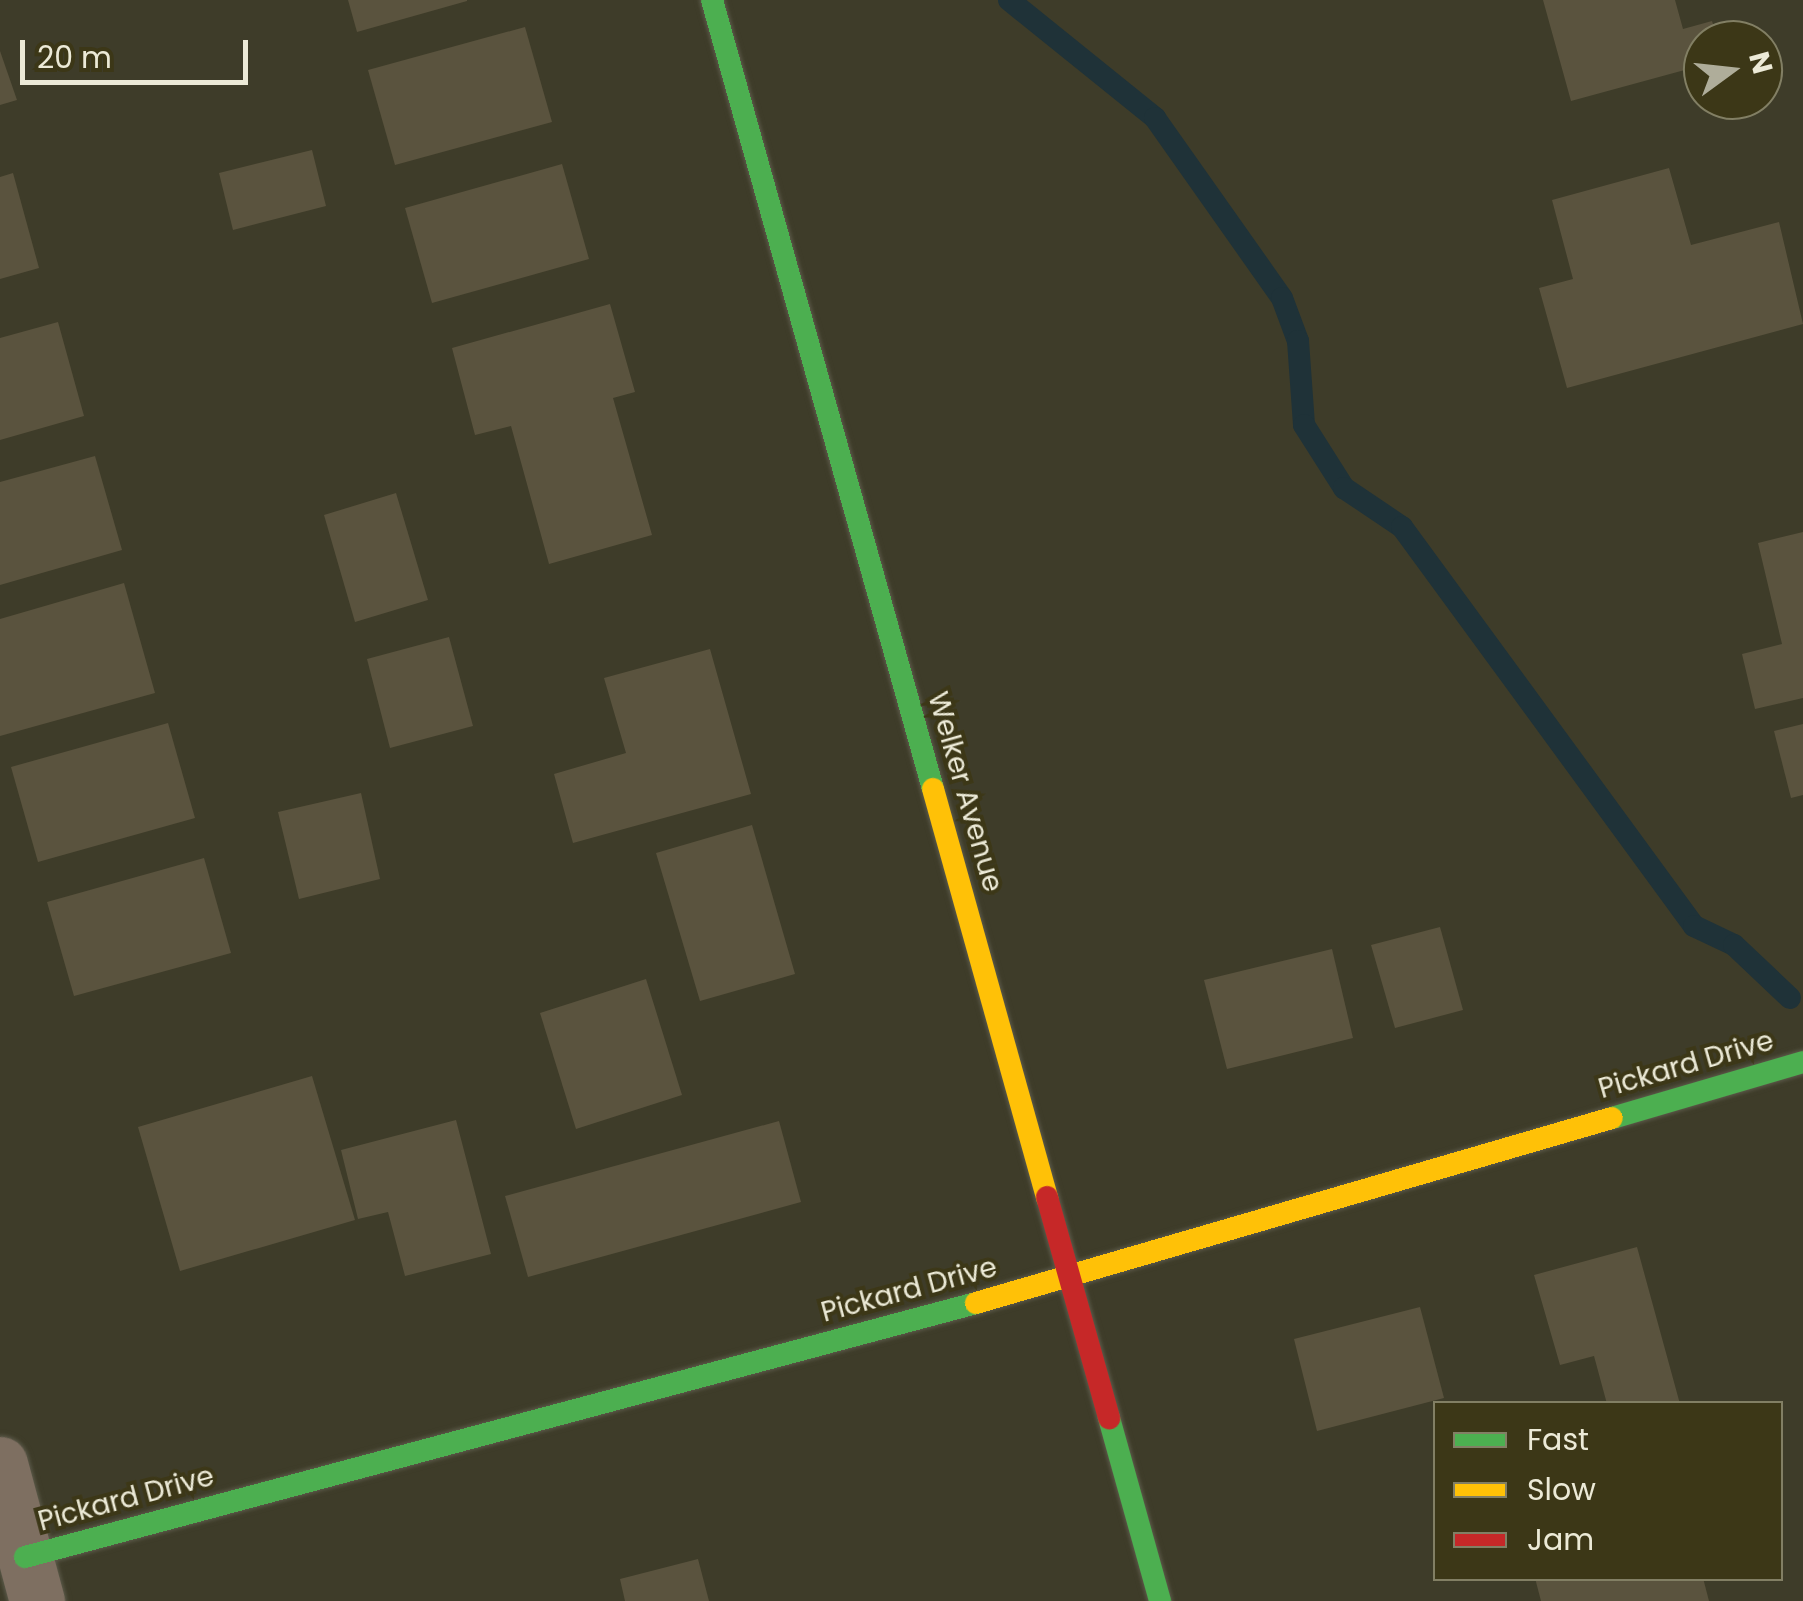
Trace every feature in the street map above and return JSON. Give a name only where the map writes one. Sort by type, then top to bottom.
[{"type":"street","name":"Welker Avenue","points":[[712,0],[1160,1601]]},
{"type":"street","name":"Pickard Drive","points":[[31,1579],[1803,1062]]},
{"type":"street","points":[[0,1464],[31,1579]]},
{"type":"building","points":[[348,0],[467,0],[467,1],[357,32]]},
{"type":"building","points":[[1543,0],[1675,0],[1683,29],[1683,70],[1571,101]]},
{"type":"building","points":[[525,27],[552,122],[395,165],[368,70]]},
{"type":"building","points":[[0,51],[17,100],[0,105]]},
{"type":"building","points":[[312,150],[326,206],[233,230],[219,173]]},
{"type":"building","points":[[562,164],[589,259],[432,303],[405,208]]},
{"type":"building","points":[[1669,168],[1691,245],[1779,222],[1803,324],[1567,388],[1539,288],[1573,279],[1552,200]]},
{"type":"building","points":[[13,173],[39,268],[0,279],[0,177]]},
{"type":"building","points":[[610,304],[635,392],[613,398],[652,535],[549,564],[511,426],[475,435],[452,348]]},
{"type":"building","points":[[58,322],[84,416],[0,440],[0,338]]},
{"type":"building","points":[[95,456],[122,550],[0,585],[0,482]]},
{"type":"building","points":[[396,493],[428,600],[355,622],[324,515]]},
{"type":"building","points":[[1803,532],[1803,698],[1755,709],[1742,654],[1782,644],[1758,543]]},
{"type":"building","points":[[124,583],[155,693],[0,736],[0,619]]},
{"type":"building","points":[[449,637],[473,726],[390,748],[367,659]]},
{"type":"building","points":[[710,649],[751,794],[573,843],[554,774],[626,753],[604,678]]},
{"type":"building","points":[[168,723],[195,818],[38,862],[11,767]]},
{"type":"building","points":[[1803,724],[1803,795],[1791,798],[1774,731]]},
{"type":"building","points":[[361,793],[380,879],[299,899],[278,812]]},
{"type":"building","points":[[752,825],[795,974],[700,1001],[656,853]]},
{"type":"building","points":[[204,858],[231,953],[74,996],[47,902]]},
{"type":"building","points":[[1440,927],[1463,1010],[1395,1028],[1371,945]]},
{"type":"building","points":[[1332,949],[1353,1038],[1227,1069],[1204,980]]},
{"type":"building","points":[[646,979],[682,1095],[576,1129],[540,1013]]},
{"type":"building","points":[[312,1076],[355,1220],[180,1271],[138,1127]]},
{"type":"building","points":[[456,1120],[491,1254],[405,1276],[388,1212],[358,1219],[341,1150]]},
{"type":"building","points":[[779,1121],[801,1202],[528,1277],[505,1196]]},
{"type":"building","points":[[1637,1247],[1679,1401],[1606,1401],[1594,1356],[1560,1365],[1534,1275]]},
{"type":"building","points":[[1420,1307],[1444,1398],[1317,1431],[1294,1339]]},
{"type":"building","points":[[698,1559],[709,1601],[625,1601],[620,1579]]},
{"type":"building","points":[[1536,1581],[1704,1581],[1709,1601],[1541,1601]]},
{"type":"waterway","points":[[1009,0],[1155,118],[1282,298],[1298,341],[1304,425],[1344,488],[1402,527],[1694,926],[1734,945],[1790,998]]},
{"type":"traffic: fast","points":[[712,0],[933,789]]},
{"type":"traffic: fast","points":[[1612,1118],[1803,1062]]},
{"type":"traffic: fast","points":[[25,1557],[976,1303]]},
{"type":"traffic: fast","points":[[1109,1418],[1160,1601]]},
{"type":"traffic: slow","points":[[933,789],[1047,1197]]},
{"type":"traffic: slow","points":[[976,1303],[1612,1118]]},
{"type":"traffic: jam","points":[[1047,1197],[1109,1418]]}]
